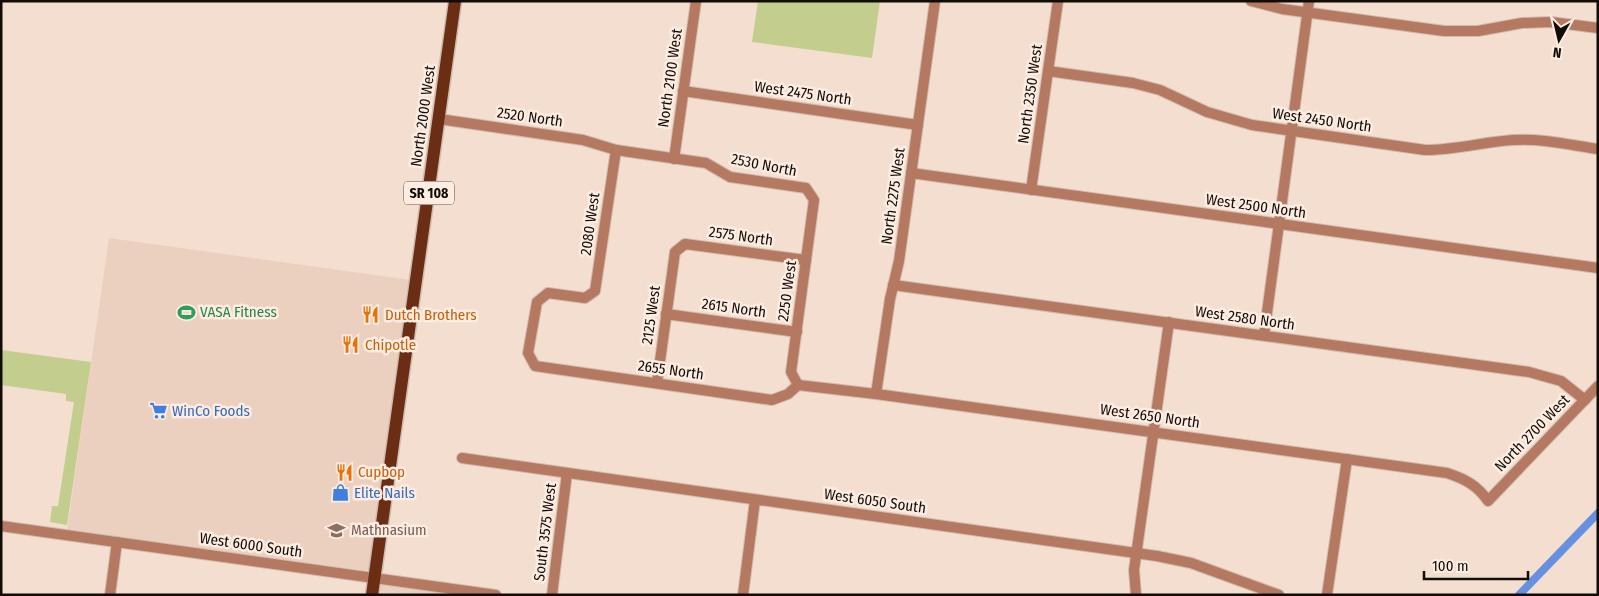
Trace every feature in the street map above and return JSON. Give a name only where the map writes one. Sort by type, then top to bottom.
[{"type":"main road","name":"North 2000 West","points":[[375,578],[455,1]]},
{"type":"main road","name":"SR 108","points":[[372,595],[375,578]]},
{"type":"street","name":"North 2100 West","points":[[674,159],[696,1]]},
{"type":"street","name":"North 2275 West","points":[[876,394],[893,285],[899,261],[935,1]]},
{"type":"street","name":"North 2350 West","points":[[1031,190],[1058,1]]},
{"type":"street","points":[[1251,1],[1307,12],[1444,31],[1478,31],[1522,23],[1550,22],[1598,28]]},
{"type":"street","points":[[1264,335],[1277,224],[1309,1]]},
{"type":"street","name":"West 2450 North","points":[[1048,71],[1160,90],[1229,119],[1425,150],[1449,150],[1513,140],[1538,140],[1598,148]]},
{"type":"street","name":"West 2475 North","points":[[684,92],[918,125]]},
{"type":"street","name":"2520 North","points":[[439,119],[583,140],[616,150]]},
{"type":"street","name":"2530 North","points":[[616,150],[706,163],[730,177],[806,188],[814,200]]},
{"type":"street","name":"2080 West","points":[[535,366],[528,353],[537,302],[548,293],[585,298],[595,291],[616,150]]},
{"type":"street","name":"West 2500 North","points":[[911,174],[1598,268]]},
{"type":"street","name":"2250 West","points":[[798,385],[791,372],[814,200]]},
{"type":"street","name":"2575 North","points":[[675,252],[685,244],[806,260]]},
{"type":"street","name":"2125 West","points":[[657,383],[675,252]]},
{"type":"street","name":"West 2580 North","points":[[893,285],[1529,372],[1561,381],[1584,400]]},
{"type":"street","name":"2615 North","points":[[666,314],[797,332]]},
{"type":"street","points":[[1136,595],[1134,570],[1136,553],[1169,322]]},
{"type":"street","name":"2655 North","points":[[535,366],[772,400],[788,394],[798,385]]},
{"type":"street","name":"West 2650 North","points":[[798,385],[876,394],[1447,473],[1465,478],[1479,488],[1488,500]]},
{"type":"street","name":"North 2700 West","points":[[1488,500],[1598,386]]},
{"type":"street","name":"West 6050 South","points":[[462,458],[1136,553],[1190,563],[1278,595]]},
{"type":"street","points":[[1327,595],[1347,459]]},
{"type":"street","name":"South 3575 West","points":[[552,595],[567,473]]},
{"type":"street","points":[[743,595],[755,500]]},
{"type":"street","name":"West 6000 South","points":[[1,526],[496,595]]},
{"type":"street","points":[[110,595],[117,542]]},
{"type":"shaded area","points":[[109,238],[411,280],[370,571],[67,531]]},
{"type":"shaded area","points":[[379,581],[466,595],[377,595]]},
{"type":"green space","points":[[758,1],[880,1],[872,58],[752,42]]},
{"type":"green space","points":[[1,350],[91,362],[67,525],[50,522],[52,506],[58,506],[74,402],[66,401],[66,394],[1,385]]},
{"type":"waterway","points":[[1519,595],[1598,513]]},
{"type":"place","name":"VASA Fitness","points":[[186,312]]},
{"type":"place","name":"Dutch Brothers","points":[[371,315]]},
{"type":"place","name":"Chipotle","points":[[351,345]]},
{"type":"place","name":"WinCo Foods","points":[[158,411]]},
{"type":"place","name":"Cupbop","points":[[344,472]]},
{"type":"place","name":"Elite Nails","points":[[340,493]]},
{"type":"place","name":"Mathnasium","points":[[337,530]]}]
